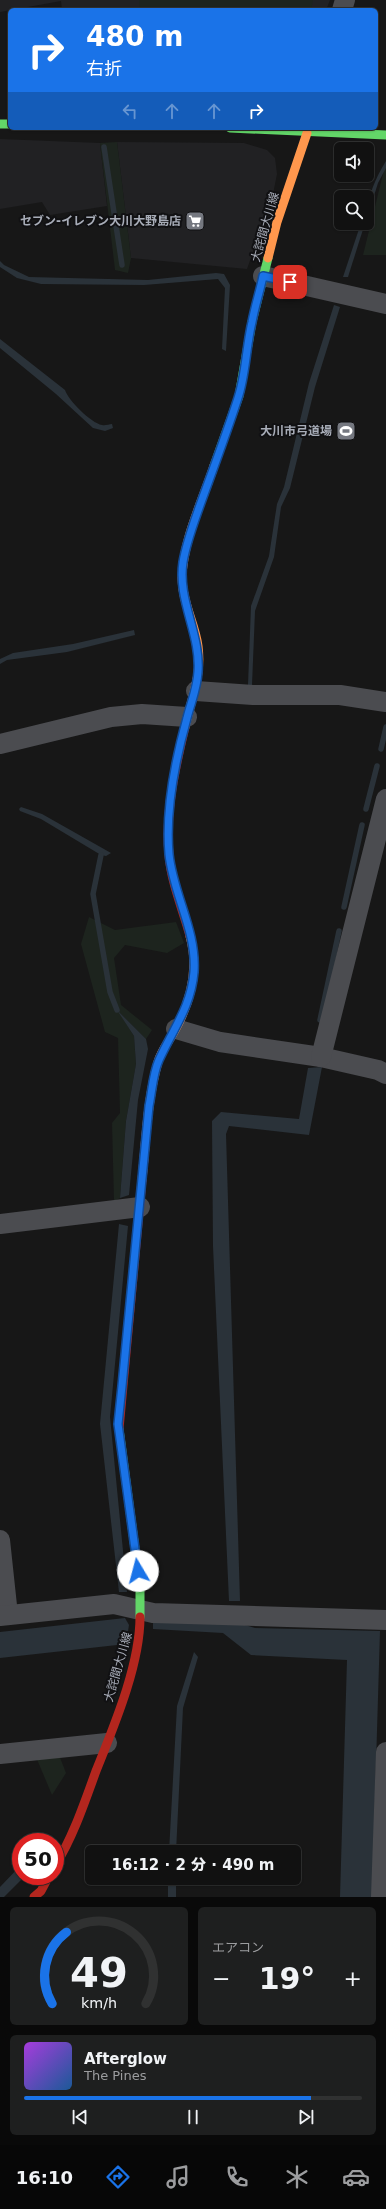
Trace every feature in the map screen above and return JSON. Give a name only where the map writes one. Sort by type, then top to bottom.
[{"type":"main road","points":[[308,130],[349,134],[386,135]]},
{"type":"main road","name":"大詫間大川線","points":[[64,1851],[68,1845],[107,1743],[133,1665],[140,1636],[140,1586],[118,1424],[149,1106],[158,1061],[176,1029],[189,999],[194,972],[193,948],[176,890],[169,857],[168,832],[172,784],[187,717],[196,691],[198,670],[198,646],[185,600],[182,580],[183,560],[192,528],[239,396],[252,322],[277,222],[308,130]]},
{"type":"main road","points":[[34,1897],[41,1891],[44,1885]]},
{"type":"street","points":[[263,276],[386,304]]},
{"type":"street","points":[[196,691],[253,695],[340,695],[386,702]]},
{"type":"street","points":[[0,744],[111,717],[142,714],[187,717]]},
{"type":"street","points":[[321,1057],[386,799]]},
{"type":"street","points":[[176,1029],[220,1042],[321,1057],[378,1070],[386,1074]]},
{"type":"street","points":[[0,1224],[140,1207]]},
{"type":"street","points":[[0,1540],[4,1616],[114,1604],[153,1613],[386,1620]]},
{"type":"street","points":[[0,1754],[107,1743]]},
{"type":"street","points":[[380,1897],[386,1752]]},
{"type":"shaded area","points":[[0,0],[330,0],[327,8],[62,8],[61,1],[22,8],[8,8],[8,11],[0,12]]},
{"type":"shaded area","points":[[139,0],[313,0],[311,8],[140,8]]},
{"type":"shaded area","points":[[0,139],[100,143],[107,206],[50,215],[42,202],[0,209]]},
{"type":"shaded area","name":"セブン-イレブン大川大野島店","points":[[117,142],[244,143],[267,150],[275,158],[277,174],[273,194],[247,269],[131,258]]},
{"type":"shaded area","points":[[117,142],[131,258],[128,273],[115,270],[100,143]]},
{"type":"shaded area","points":[[386,161],[386,168],[378,183],[374,196],[374,190],[371,190]]},
{"type":"shaded area","points":[[386,162],[386,255],[363,255],[369,230],[374,230],[374,211]]},
{"type":"shaded area","points":[[359,230],[363,230],[348,277],[343,277]]},
{"type":"shaded area","points":[[0,261],[4,265],[29,277],[148,280],[216,273],[224,274],[230,285],[226,351],[222,349],[225,288],[218,279],[144,285],[41,284],[17,278],[0,267]]},
{"type":"shaded area","points":[[334,305],[340,307],[315,387],[290,488],[281,507],[274,557],[255,611],[252,685],[248,685],[251,606],[269,556],[277,504],[284,487],[309,383]]},
{"type":"shaded area","points":[[0,339],[65,390],[70,399],[86,416],[102,425],[112,424],[113,428],[105,431],[93,428],[56,394],[0,348]]},
{"type":"shaded area","points":[[134,630],[135,635],[67,652],[7,660],[0,664],[0,659],[13,653],[73,644]]},
{"type":"shaded area","points":[[21,807],[42,814],[111,853],[106,856],[101,855],[41,819],[20,811],[19,809]]},
{"type":"shaded area","points":[[89,917],[115,930],[176,922],[184,943],[167,953],[125,945],[114,958],[121,1005],[152,1030],[146,1039],[119,1012],[134,1036],[136,1064],[126,1121],[120,1198],[114,1201],[112,1123],[120,1113],[118,1038],[105,1032],[81,944]]},
{"type":"shaded area","points":[[117,1010],[146,1039],[148,1049],[138,1100],[129,1195],[120,1198],[126,1121],[136,1064],[134,1036]]},
{"type":"shaded area","points":[[322,1067],[309,1135],[229,1126],[226,1134],[240,1601],[229,1601],[213,1246],[212,1121],[221,1112],[299,1119],[308,1068]]},
{"type":"shaded area","points":[[119,1224],[128,1226],[110,1417],[127,1592],[119,1592],[100,1424]]},
{"type":"shaded area","points":[[125,1618],[129,1625],[126,1644],[0,1658],[0,1632]]},
{"type":"shaded area","points":[[153,1620],[235,1622],[255,1628],[380,1631],[372,1897],[340,1897],[347,1660],[251,1655],[223,1633],[153,1629]]},
{"type":"shaded area","points":[[194,1652],[198,1657],[183,1708],[176,1845],[169,1845],[177,1706]]},
{"type":"shaded area","points":[[59,1755],[66,1773],[52,1795],[36,1757]]},
{"type":"shaded area","points":[[12,1874],[12,1885],[16,1885],[4,1897],[0,1897],[0,1887]]},
{"type":"shaded area","points":[[168,1885],[176,1885],[176,1897],[168,1897]]},
{"type":"waterway","points":[[104,147],[122,265]]},
{"type":"waterway","points":[[381,749],[386,727]]},
{"type":"waterway","points":[[366,809],[377,766]]},
{"type":"waterway","points":[[344,907],[362,825]]},
{"type":"waterway","points":[[101,855],[93,894],[110,992],[117,1010]]},
{"type":"waterway","points":[[320,1020],[339,931]]},
{"type":"traffic: fast","points":[[0,124],[8,124]]},
{"type":"traffic: fast","points":[[275,130],[386,135]]},
{"type":"traffic: fast","points":[[214,466],[239,396],[252,322],[268,258]]},
{"type":"traffic: fast","points":[[119,1429],[140,1586],[140,1617]]},
{"type":"traffic: slow","points":[[268,258],[277,222],[307,133]]},
{"type":"traffic: slow","points":[[185,727],[195,688],[199,657],[196,637],[184,596],[182,578],[183,564],[189,535],[214,466]]},
{"type":"traffic: slow","points":[[142,1180],[147,1121],[154,1076],[161,1054],[181,1019],[192,984],[194,960],[190,936]]},
{"type":"traffic: jam","points":[[185,727],[172,791],[168,823],[168,839],[172,875],[190,936]]},
{"type":"traffic: jam","points":[[119,1429],[142,1180]]},
{"type":"traffic: jam","points":[[64,1850],[78,1820],[125,1695],[136,1655],[140,1617]]},
{"type":"traffic: jam","points":[[34,1897],[41,1891],[44,1885]]},
{"type":"place","name":"セブン-イレブン大川大野島店","points":[[195,221]]},
{"type":"place","name":"大川市弓道場","points":[[346,431]]},
{"type":"route","points":[[138,1571],[118,1424],[149,1106],[158,1061],[176,1029],[189,999],[194,972],[193,948],[176,890],[169,857],[168,832],[172,784],[187,717],[196,691],[198,670],[198,646],[185,600],[182,580],[183,560],[192,528],[239,396],[252,322],[263,276],[290,282]]}]
